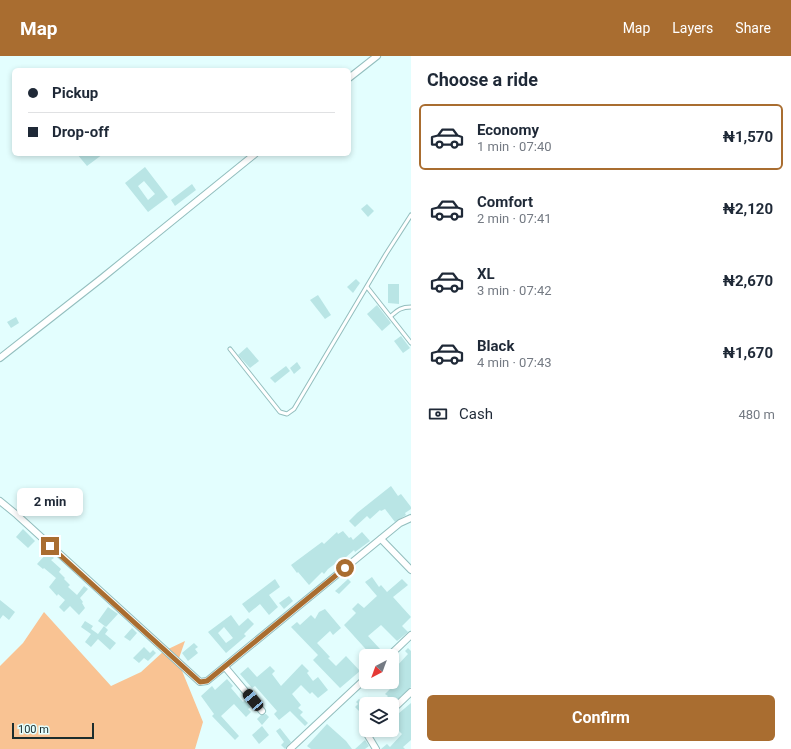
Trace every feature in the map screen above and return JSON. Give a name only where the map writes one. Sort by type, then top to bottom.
[{"type":"street","points":[[351,76],[376,56]]},
{"type":"street","points":[[0,358],[102,278],[253,156]]},
{"type":"street","points":[[0,502],[17,515],[200,682],[207,681],[400,523],[411,518]]},
{"type":"street","points":[[381,539],[411,570]]},
{"type":"street","points":[[396,649],[411,635]]},
{"type":"street","points":[[225,667],[262,711]]},
{"type":"street","points":[[290,749],[359,685]]},
{"type":"street","points":[[399,703],[411,692]]},
{"type":"street","points":[[369,737],[376,749]]},
{"type":"lane","points":[[230,350],[280,412],[287,414],[294,410],[367,286],[411,215]]},
{"type":"lane","points":[[367,286],[411,343]]},
{"type":"lane","points":[[391,316],[398,309],[403,307],[411,307]]},
{"type":"shaded area","points":[[44,612],[111,686],[141,672],[164,651],[185,641],[178,661],[203,722],[195,749],[0,749],[0,666],[23,643]]},
{"type":"building","points":[[79,156],[100,156],[87,166]]},
{"type":"building","points":[[145,167],[168,197],[148,212],[125,183]],"holes":[[[144,181],[155,194],[148,200],[138,186]]]},
{"type":"building","points":[[192,184],[196,190],[175,206],[171,200]]},
{"type":"building","points":[[367,204],[374,211],[368,217],[361,209]]},
{"type":"building","points":[[356,279],[360,283],[353,293],[347,287]]},
{"type":"building","points":[[388,284],[399,284],[399,304],[388,303]]},
{"type":"building","points":[[318,295],[331,315],[325,319],[310,300]]},
{"type":"building","points":[[377,305],[391,323],[382,331],[367,314]]},
{"type":"building","points":[[16,317],[19,323],[11,328],[7,322]]},
{"type":"building","points":[[401,336],[410,348],[403,353],[394,341]]},
{"type":"building","points":[[247,347],[259,361],[250,368],[238,355]]},
{"type":"building","points":[[297,362],[301,368],[294,374],[290,368]]},
{"type":"building","points":[[286,366],[290,371],[275,383],[270,378]]},
{"type":"building","points":[[391,486],[398,496],[401,494],[411,507],[411,509],[405,513],[406,515],[395,522],[385,509],[380,510],[370,519],[367,516],[355,527],[349,521],[357,513]]},
{"type":"building","points":[[23,529],[35,541],[28,548],[16,537]]},
{"type":"building","points":[[343,531],[353,540],[362,532],[370,541],[355,552],[354,550],[345,558],[344,557],[328,569],[324,574],[322,572],[309,585],[291,565],[322,542],[324,544],[337,532],[338,534]]},
{"type":"building","points":[[48,552],[54,558],[51,560],[61,569],[59,572],[70,585],[68,587],[77,595],[84,586],[88,589],[80,598],[85,608],[79,615],[70,606],[64,612],[59,607],[65,600],[58,594],[57,596],[49,587],[56,578],[37,564]]},
{"type":"building","points":[[372,577],[379,587],[381,585],[387,592],[402,579],[408,585],[393,597],[411,617],[402,626],[408,632],[397,641],[381,625],[368,636],[380,649],[366,649],[344,625],[356,613],[352,609],[358,603],[364,608],[377,596],[365,582]]},
{"type":"building","points":[[275,579],[280,587],[269,595],[278,607],[269,615],[260,604],[249,613],[242,604]]},
{"type":"building","points":[[348,579],[351,582],[339,594],[335,591]]},
{"type":"building","points":[[289,596],[293,601],[284,609],[279,603]]},
{"type":"building","points":[[0,600],[15,612],[9,620],[3,615],[0,619]]},
{"type":"building","points":[[108,607],[118,614],[106,627],[98,621]]},
{"type":"building","points":[[325,609],[341,628],[333,635],[330,631],[317,643],[336,666],[346,656],[359,670],[359,672],[340,688],[313,660],[318,655],[291,627],[297,622],[300,625],[311,615],[315,619],[319,612]]},
{"type":"building","points":[[231,615],[239,626],[248,618],[254,624],[244,634],[246,636],[226,653],[208,632]],"holes":[[[224,627],[233,638],[226,643],[218,633]]]},
{"type":"building","points":[[85,621],[93,626],[91,629],[98,634],[104,626],[108,630],[105,634],[116,643],[110,650],[98,639],[91,647],[85,642],[91,634],[81,627]]},
{"type":"building","points":[[132,628],[137,633],[130,641],[124,637]]},
{"type":"building","points":[[194,643],[198,647],[195,649],[198,653],[188,661],[182,653]]},
{"type":"building","points":[[144,647],[150,653],[153,650],[156,653],[148,661],[144,658],[139,663],[133,658]]},
{"type":"building","points":[[408,648],[411,651],[411,687],[399,698],[387,697],[388,696],[385,694],[390,689],[399,689],[399,664],[408,654],[405,651]]},
{"type":"building","points":[[302,664],[309,671],[307,673],[313,681],[318,677],[328,690],[318,698],[312,692],[310,694],[301,685],[292,694],[301,705],[298,708],[303,712],[300,715],[308,723],[305,726],[290,711],[279,720],[274,714],[277,711],[255,686],[252,688],[240,674],[248,667],[257,677],[270,666],[275,671],[272,674],[281,686]]},
{"type":"building","points":[[227,679],[233,686],[231,688],[243,702],[245,700],[251,707],[248,709],[251,712],[246,717],[234,704],[221,716],[239,736],[235,740],[212,716],[214,714],[201,696],[212,686],[215,690]]},
{"type":"building","points":[[359,699],[359,711],[355,707],[358,704],[356,702]]},
{"type":"building","points":[[411,703],[411,740],[403,747],[405,749],[381,749],[387,744],[390,747],[402,734],[399,731],[399,713]]},
{"type":"building","points":[[266,714],[269,717],[262,725],[257,719],[261,715]]},
{"type":"building","points":[[327,724],[346,741],[352,749],[311,749],[307,746]]},
{"type":"building","points":[[262,726],[269,735],[259,744],[252,735]]},
{"type":"building","points":[[280,728],[291,742],[285,749],[281,745],[284,742],[276,731]]},
{"type":"building","points":[[365,740],[369,746],[365,749],[355,749]]},
{"type":"route","points":[[50,546],[200,682],[207,681],[345,568]]}]
